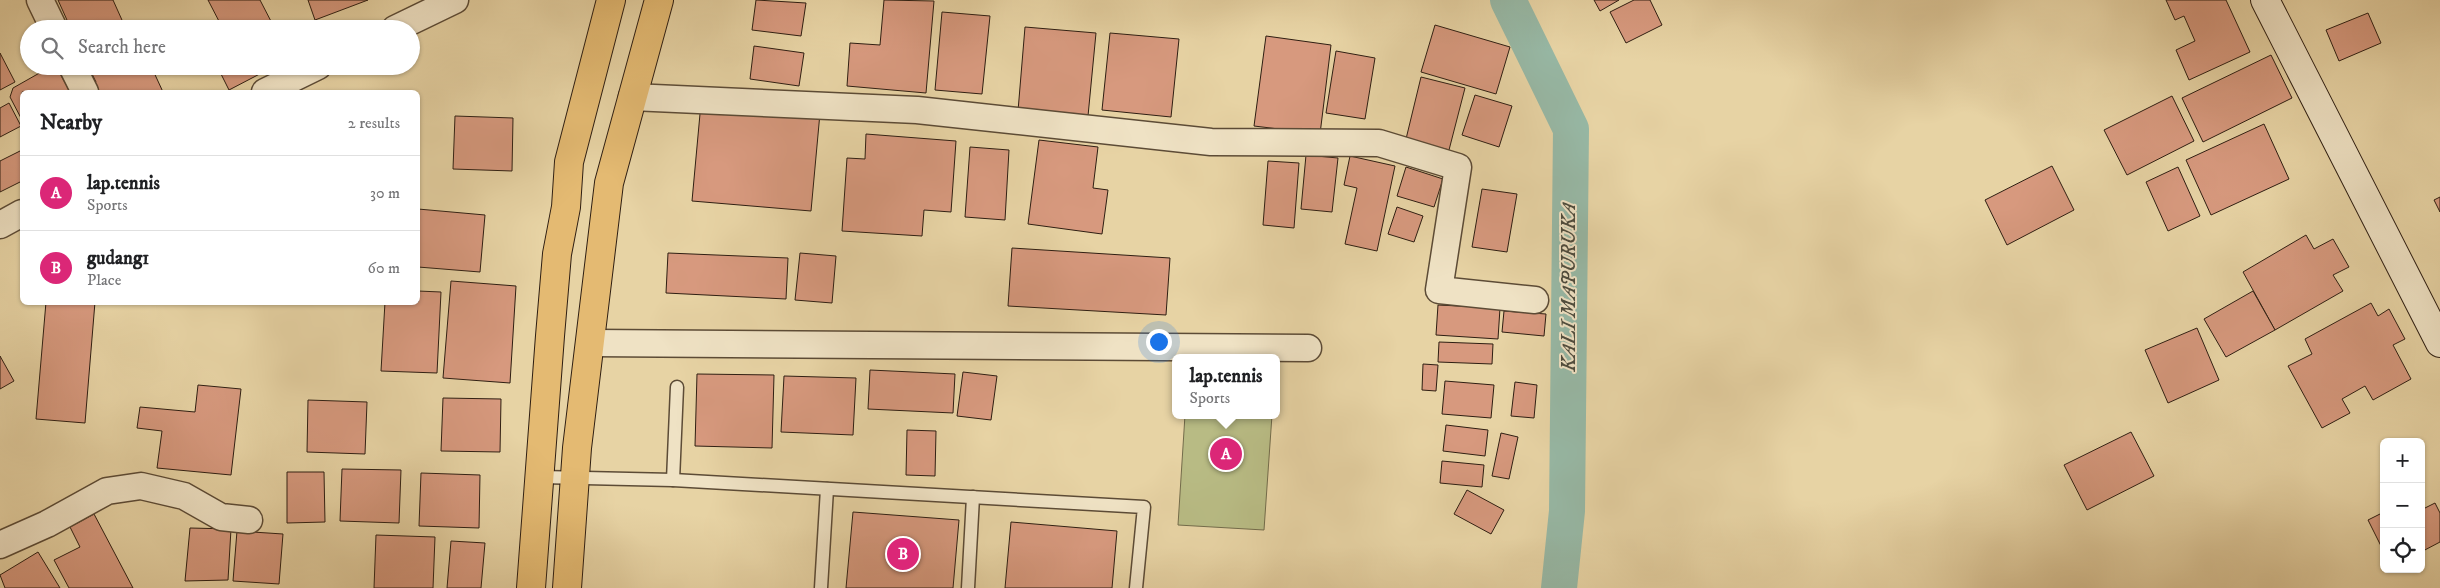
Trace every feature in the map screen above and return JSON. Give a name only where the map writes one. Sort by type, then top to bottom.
[{"type":"highway","points":[[532,588],[551,318],[569,162],[611,0]]},
{"type":"highway","points":[[567,588],[575,477],[592,343],[596,277],[609,183],[659,0]]},
{"type":"street","points":[[40,0],[50,20]]},
{"type":"street","points":[[414,20],[455,0]]},
{"type":"street","points":[[2265,0],[2440,343]]},
{"type":"street","points":[[76,75],[84,90]]},
{"type":"street","points":[[268,90],[299,75]]},
{"type":"street","points":[[632,97],[917,110],[1211,142],[1379,143],[1458,167],[1439,290],[1536,300]]},
{"type":"street","points":[[0,225],[20,215]]},
{"type":"street","points":[[592,343],[1308,348]]},
{"type":"street","points":[[0,545],[47,524],[107,491],[141,486],[184,496],[221,517],[249,520]]},
{"type":"lane","points":[[672,480],[677,387]]},
{"type":"lane","points":[[541,477],[672,480],[1144,507],[1136,588]]},
{"type":"lane","points":[[821,588],[827,489]]},
{"type":"lane","points":[[968,588],[974,497]]},
{"type":"green space","points":[[1185,419],[1272,419],[1264,530],[1178,525]]},
{"type":"building","points":[[58,0],[113,0],[122,20],[67,20]]},
{"type":"building","points":[[208,0],[260,0],[270,20],[218,20]]},
{"type":"building","points":[[308,0],[368,0],[315,20]]},
{"type":"building","points":[[756,0],[806,3],[801,36],[752,30]]},
{"type":"building","points":[[884,0],[934,1],[926,93],[847,86],[850,43],[880,45]]},
{"type":"building","points":[[1594,0],[1619,0],[1600,11]]},
{"type":"building","points":[[1634,0],[1650,0],[1662,25],[1626,43],[1610,12]]},
{"type":"building","points":[[2166,0],[2226,0],[2250,52],[2189,80],[2176,50],[2195,41],[2184,16],[2175,20]]},
{"type":"building","points":[[942,12],[990,16],[982,94],[935,90]]},
{"type":"building","points":[[2368,13],[2381,43],[2339,61],[2326,30]]},
{"type":"building","points":[[1435,25],[1510,47],[1496,94],[1421,72]]},
{"type":"building","points":[[1025,27],[1096,33],[1088,116],[1018,111]]},
{"type":"building","points":[[1110,33],[1179,39],[1171,117],[1102,110]]},
{"type":"building","points":[[1266,36],[1331,45],[1320,134],[1254,126]]},
{"type":"building","points":[[754,46],[804,53],[799,86],[750,79]]},
{"type":"building","points":[[1336,51],[1375,58],[1365,119],[1326,113]]},
{"type":"building","points":[[0,53],[15,82],[0,90]]},
{"type":"building","points":[[2271,55],[2292,98],[2203,142],[2182,98]]},
{"type":"building","points":[[36,75],[61,75],[69,90],[20,90],[20,116],[10,97],[13,88]]},
{"type":"building","points":[[92,75],[155,75],[162,90],[91,90],[89,85],[96,82]]},
{"type":"building","points":[[222,75],[258,75],[229,90]]},
{"type":"building","points":[[1421,77],[1465,88],[1449,150],[1406,139]]},
{"type":"building","points":[[1475,95],[1512,106],[1499,147],[1462,135]]},
{"type":"building","points":[[2172,96],[2194,141],[2127,175],[2104,130]]},
{"type":"building","points":[[9,103],[20,127],[0,137],[0,108]]},
{"type":"building","points":[[701,103],[820,113],[811,211],[692,201]]},
{"type":"building","points":[[455,116],[513,118],[512,171],[453,169]]},
{"type":"building","points":[[2264,124],[2289,179],[2211,215],[2186,160]]},
{"type":"building","points":[[866,134],[956,141],[951,212],[924,210],[922,236],[842,231],[847,158],[865,159]]},
{"type":"building","points":[[1039,140],[1098,147],[1093,188],[1108,190],[1102,234],[1028,224]]},
{"type":"building","points":[[970,147],[1009,150],[1005,220],[965,217]]},
{"type":"building","points":[[20,151],[20,182],[0,192],[0,161]]},
{"type":"building","points":[[1306,155],[1338,158],[1332,212],[1301,209]]},
{"type":"building","points":[[1350,156],[1395,166],[1377,251],[1345,244],[1357,188],[1344,185]]},
{"type":"building","points":[[1268,161],[1299,163],[1294,228],[1263,225]]},
{"type":"building","points":[[2052,166],[2074,210],[2007,245],[1985,200]]},
{"type":"building","points":[[1406,167],[1443,179],[1434,207],[1397,196]]},
{"type":"building","points":[[2178,167],[2200,216],[2168,231],[2146,182]]},
{"type":"building","points":[[1482,189],[1517,194],[1507,252],[1472,247]]},
{"type":"building","points":[[2440,197],[2440,212],[2434,200]]},
{"type":"building","points":[[1397,207],[1423,216],[1414,242],[1388,234]]},
{"type":"building","points":[[420,209],[485,215],[480,272],[420,267]]},
{"type":"building","points":[[2306,235],[2314,249],[2333,239],[2349,267],[2333,275],[2343,291],[2275,330],[2243,272]]},
{"type":"building","points":[[1012,248],[1170,258],[1166,315],[1008,306]]},
{"type":"building","points":[[668,253],[788,258],[786,299],[666,293]]},
{"type":"building","points":[[800,253],[836,256],[832,303],[795,300]]},
{"type":"building","points":[[451,281],[516,286],[510,383],[443,378]]},
{"type":"building","points":[[420,291],[441,292],[437,373],[381,371],[385,305],[420,305]]},
{"type":"building","points":[[2253,291],[2275,330],[2226,357],[2204,319]]},
{"type":"building","points":[[2371,303],[2378,316],[2389,309],[2405,339],[2393,345],[2411,379],[2373,400],[2365,386],[2342,399],[2350,413],[2322,428],[2288,366],[2312,354],[2305,339]]},
{"type":"building","points":[[46,305],[95,305],[85,423],[36,419]]},
{"type":"building","points":[[1438,305],[1500,308],[1498,339],[1436,335]]},
{"type":"building","points":[[1504,311],[1546,314],[1544,336],[1502,332]]},
{"type":"building","points":[[2197,328],[2219,380],[2168,403],[2145,350]]},
{"type":"building","points":[[1439,342],[1493,344],[1492,364],[1438,362]]},
{"type":"building","points":[[0,356],[14,381],[0,389]]},
{"type":"building","points":[[1423,364],[1438,365],[1436,391],[1422,390]]},
{"type":"building","points":[[870,370],[955,374],[953,413],[868,409]]},
{"type":"building","points":[[963,372],[997,376],[991,420],[957,416]]},
{"type":"building","points":[[697,374],[774,375],[772,448],[695,446]]},
{"type":"building","points":[[784,376],[856,378],[853,435],[781,432]]},
{"type":"building","points":[[1445,381],[1494,385],[1491,418],[1442,414]]},
{"type":"building","points":[[1515,382],[1537,385],[1534,418],[1511,416]]},
{"type":"building","points":[[198,385],[241,389],[231,475],[157,468],[162,431],[137,428],[140,407],[195,412]]},
{"type":"building","points":[[443,398],[501,399],[500,452],[441,451]]},
{"type":"building","points":[[308,400],[367,402],[365,454],[307,452]]},
{"type":"building","points":[[1446,425],[1488,430],[1485,456],[1443,451]]},
{"type":"building","points":[[907,430],[936,431],[935,476],[906,475]]},
{"type":"building","points":[[2131,432],[2154,476],[2087,510],[2064,465]]},
{"type":"building","points":[[1501,433],[1518,437],[1509,479],[1492,476]]},
{"type":"building","points":[[1442,461],[1484,465],[1482,487],[1440,483]]},
{"type":"building","points":[[342,469],[401,470],[399,523],[340,521]]},
{"type":"building","points":[[287,472],[324,472],[325,522],[287,523]]},
{"type":"building","points":[[421,473],[480,475],[479,528],[419,526]]},
{"type":"building","points":[[1467,490],[1504,510],[1491,534],[1454,514]]},
{"type":"building","points":[[2435,503],[2440,513],[2440,542],[2425,550],[2425,528],[2425,508]]},
{"type":"building","points":[[853,512],[959,520],[953,588],[846,588]]},
{"type":"building","points":[[94,514],[133,588],[69,588],[54,560],[80,547],[70,527]]},
{"type":"building","points":[[2380,514],[2380,544],[2368,520]]},
{"type":"building","points":[[1011,522],[1117,531],[1112,588],[1005,588]]},
{"type":"building","points":[[190,528],[231,529],[228,580],[185,581]]},
{"type":"building","points":[[237,531],[283,534],[279,584],[233,581]]},
{"type":"building","points":[[376,535],[435,537],[433,588],[374,588]]},
{"type":"building","points":[[451,541],[485,543],[481,588],[447,588]]},
{"type":"building","points":[[38,552],[60,588],[5,588],[0,575]]},
{"type":"waterway","name":"KALI MAPURUKA","points":[[1508,0],[1571,129],[1567,511],[1559,588]]},
{"type":"place","name":"lap.tennis","points":[[1226,454]]},
{"type":"place","name":"gudang1","points":[[903,554]]}]
